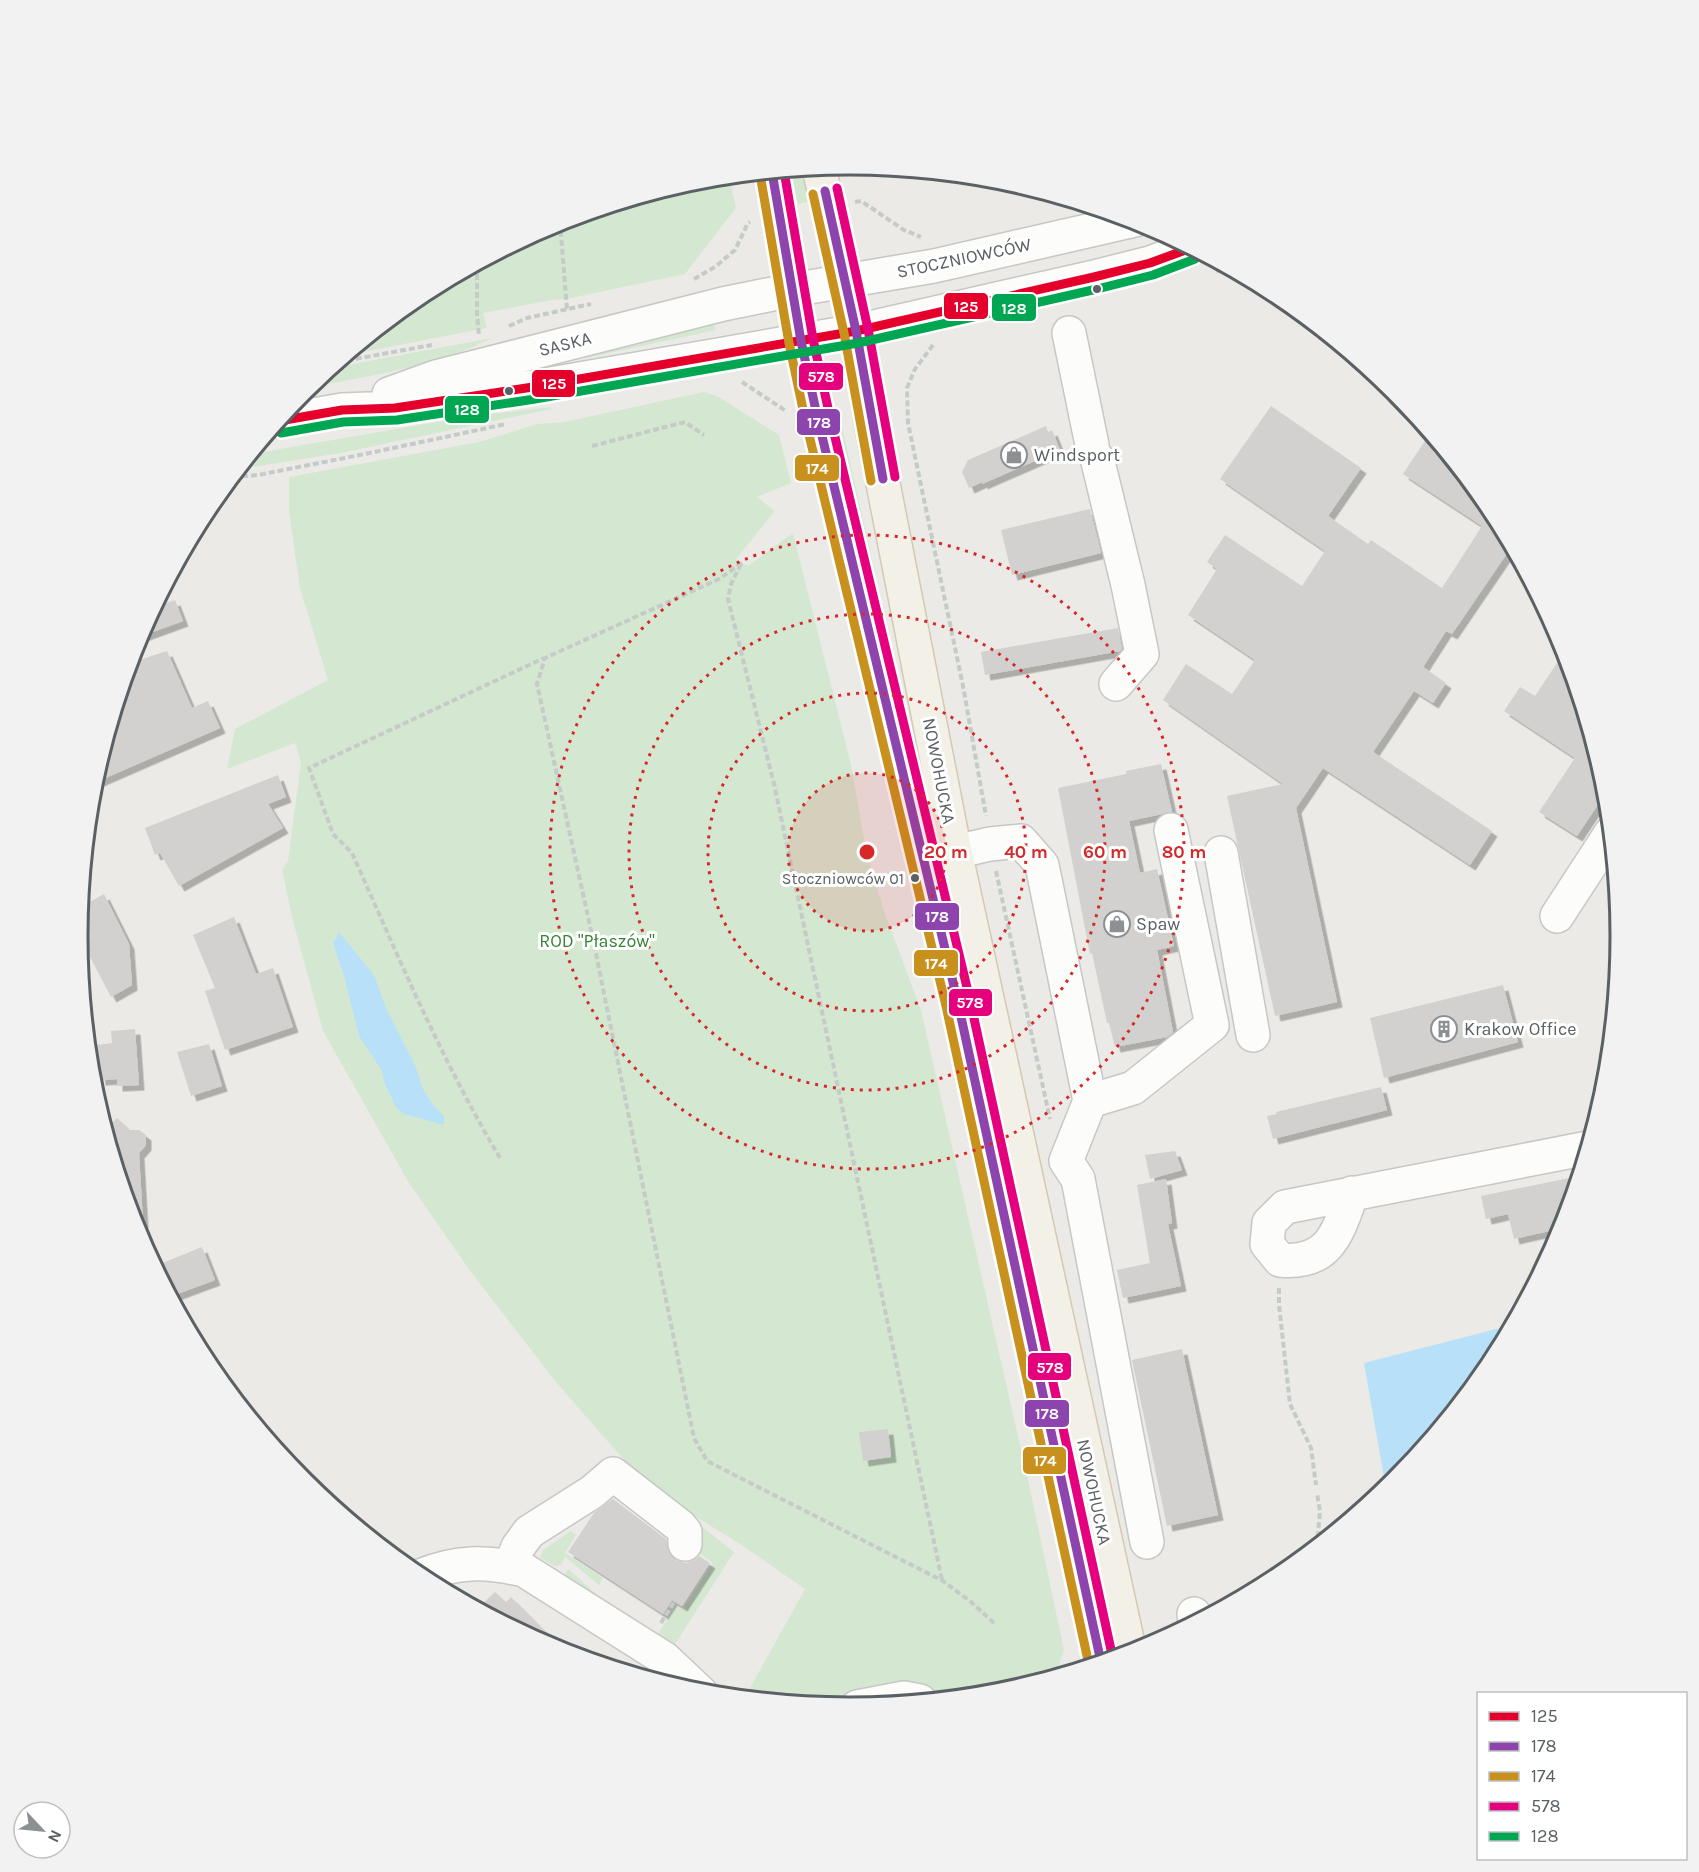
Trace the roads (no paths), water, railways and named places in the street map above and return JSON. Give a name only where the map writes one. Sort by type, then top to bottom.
[{"type":"main road","name":"NOWOHUCKA","points":[[821,176],[856,331],[872,427],[955,852],[1128,1644]]},
{"type":"main road","name":"NOWOHUCKA","points":[[773,180],[801,341],[866,624],[958,1003],[1099,1655]]},
{"type":"street","name":"STOCZNIOWCÓW","points":[[792,290],[934,266],[1118,224]]},
{"type":"street","points":[[801,341],[856,331],[1094,277],[1150,263],[1182,251]]},
{"type":"street","name":"SASKA","points":[[342,410],[436,377],[723,304],[792,290]]},
{"type":"street","points":[[1069,333],[1095,451],[1126,574],[1142,654],[1116,684]]},
{"type":"street","name":"SASKA","points":[[291,419],[342,410],[395,408],[533,387],[801,341]]},
{"type":"street","points":[[1090,1101],[1133,1088],[1212,1025],[1171,830]]},
{"type":"street","points":[[955,852],[990,844],[1021,841],[1042,865],[1090,1101],[1066,1161],[1078,1179],[1147,1542]]},
{"type":"street","points":[[1557,916],[1605,843]]},
{"type":"street","points":[[1221,853],[1253,1035]]},
{"type":"street","points":[[1352,1193],[1334,1239],[1318,1255],[1298,1262],[1280,1260],[1267,1244],[1269,1223],[1285,1207],[1352,1193],[1580,1149]]},
{"type":"street","points":[[517,1569],[518,1547],[529,1532],[592,1492],[613,1474],[680,1527],[685,1532],[685,1545]]},
{"type":"street","points":[[517,1569],[538,1542],[577,1517],[586,1523]]},
{"type":"street","points":[[431,1571],[457,1565],[479,1563],[517,1569],[555,1589],[665,1659],[686,1678]]},
{"type":"water","points":[[339,932],[374,975],[386,1008],[415,1065],[423,1089],[444,1116],[444,1125],[404,1114],[396,1107],[384,1082],[382,1071],[359,1036],[333,943]]},
{"type":"water","points":[[1502,1328],[1453,1399],[1422,1438],[1384,1478],[1364,1363]]},
{"type":"place","name":"Windsport","points":[[1014,455]]},
{"type":"place","name":"Stoczniowców 01","points":[[915,878]]},
{"type":"place","name":"Spaw","points":[[1117,924]]},
{"type":"place","name":"Krakow Office","points":[[1444,1029]]},
{"type":"park label","name":"ROD \"Płaszów\"","points":[[597,941]]}]
